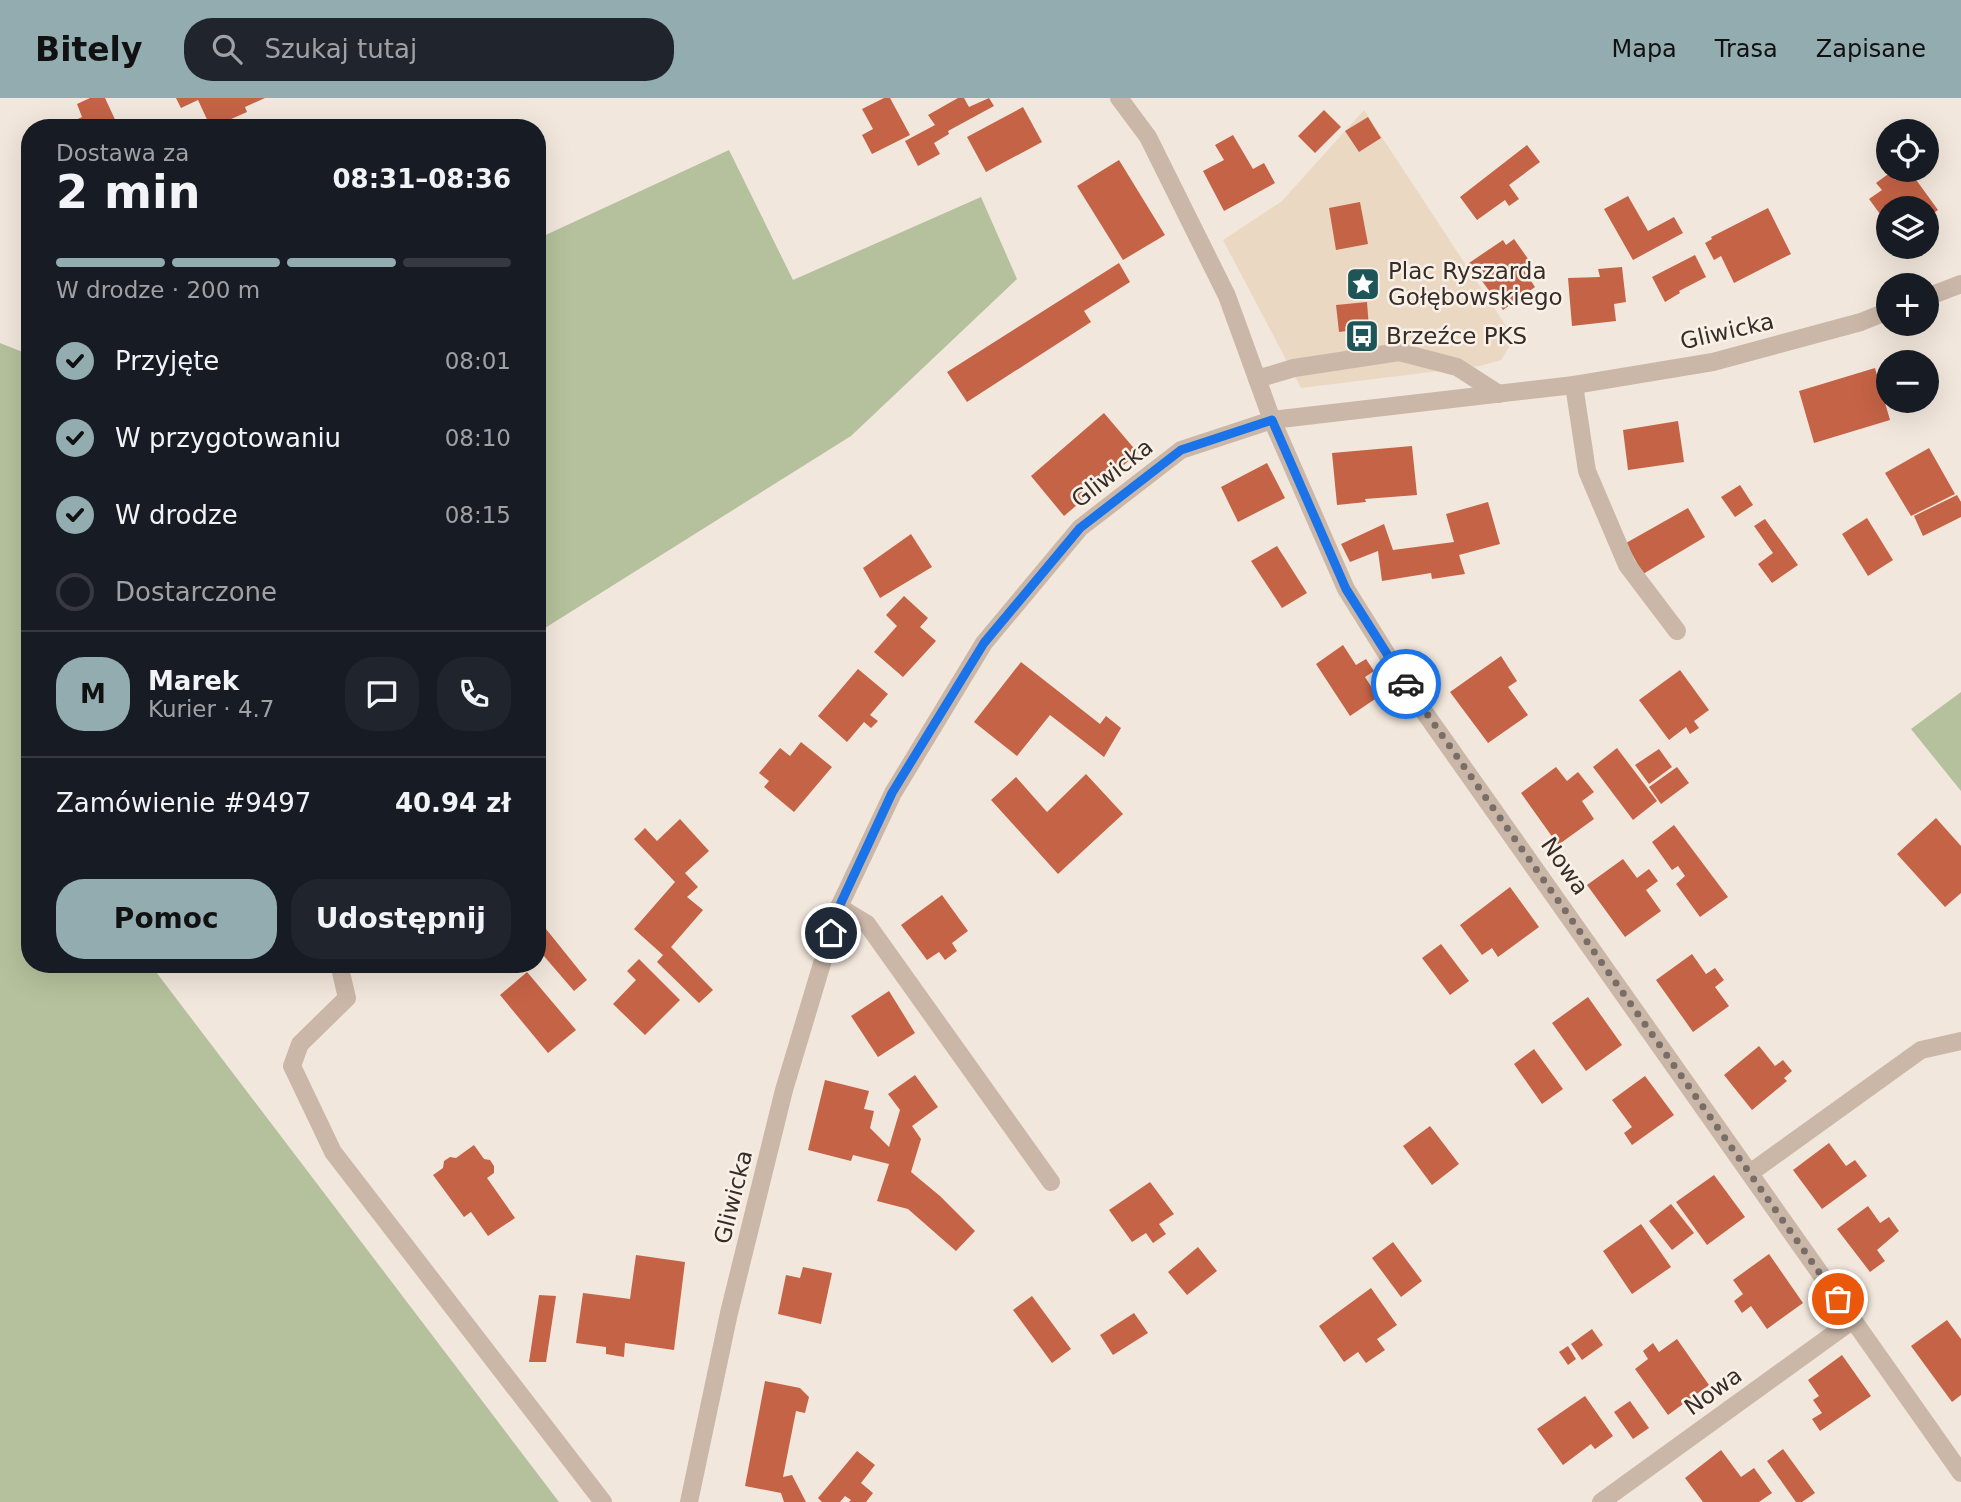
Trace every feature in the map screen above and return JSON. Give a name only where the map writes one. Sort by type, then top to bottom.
[{"type":"street","name":"Nowa","points":[[1119,98],[1148,137],[1227,296],[1272,420],[1346,589],[1413,696],[1961,1473]]},
{"type":"street","points":[[1939,292],[1961,284]]},
{"type":"street","name":"Gliwicka","points":[[689,1502],[729,1313],[781,1103],[839,907],[892,793],[984,643],[1080,528],[1181,450],[1272,420],[1574,385],[1713,362],[1876,316]]},
{"type":"street","points":[[1257,379],[1294,368],[1399,352],[1457,366],[1499,394]]},
{"type":"street","points":[[1574,385],[1587,471],[1627,565],[1677,631]]},
{"type":"street","points":[[839,907],[867,924],[1051,1182]]},
{"type":"street","points":[[341,973],[347,999],[299,1044],[292,1066],[333,1152],[603,1502]]},
{"type":"street","points":[[1750,1173],[1921,1050],[1961,1041]]},
{"type":"street","name":"Nowa","points":[[1601,1502],[1853,1320]]},
{"type":"green space","points":[[729,150],[793,280],[981,197],[1017,279],[851,436],[546,627],[546,235]]},
{"type":"green space","points":[[0,343],[21,351],[21,973],[157,973],[559,1502],[0,1502]]},
{"type":"green space","points":[[1961,692],[1961,791],[1911,729]]},
{"type":"shaded area","name":"Plac Ryszarda Gołębowskiego","points":[[1364,110],[1508,329],[1509,347],[1501,360],[1480,366],[1301,388],[1223,240],[1282,201]]},
{"type":"building","points":[[90,98],[105,98],[115,119],[78,119],[82,117],[77,104]]},
{"type":"building","points":[[176,98],[265,98],[245,107],[247,112],[231,119],[207,119],[198,100],[181,108]]},
{"type":"building","points":[[884,98],[890,98],[910,135],[872,154],[862,135],[873,129],[862,109]]},
{"type":"building","points":[[958,98],[964,98],[969,107],[989,98],[994,106],[948,131],[949,134],[934,143],[940,154],[918,166],[905,141],[935,125],[928,115]]},
{"type":"building","points":[[1023,107],[1042,142],[986,172],[967,137]]},
{"type":"building","points":[[1324,110],[1341,127],[1315,153],[1298,136]]},
{"type":"building","points":[[1368,117],[1381,138],[1359,152],[1345,131]]},
{"type":"building","points":[[1233,135],[1253,169],[1264,163],[1275,183],[1224,211],[1203,171],[1224,160],[1215,145]]},
{"type":"building","points":[[1527,145],[1540,162],[1509,185],[1519,199],[1509,206],[1505,200],[1477,220],[1460,197]]},
{"type":"building","points":[[1119,160],[1165,235],[1123,260],[1077,186]]},
{"type":"building","points":[[1918,182],[1928,196],[1876,196],[1876,209],[1869,199],[1882,190],[1876,183]]},
{"type":"building","points":[[1628,196],[1648,231],[1674,217],[1683,233],[1633,260],[1604,209]]},
{"type":"building","points":[[1360,202],[1368,244],[1336,250],[1329,208]]},
{"type":"building","points":[[1768,208],[1791,254],[1734,283],[1721,256],[1714,260],[1705,243],[1712,239],[1711,237]]},
{"type":"building","points":[[1514,239],[1531,263],[1523,269],[1535,287],[1503,310],[1469,263],[1503,240],[1506,245]]},
{"type":"building","points":[[1695,255],[1706,277],[1679,291],[1680,293],[1665,302],[1652,277]]},
{"type":"building","points":[[1119,263],[1130,282],[1084,311],[1091,322],[967,402],[947,372]]},
{"type":"building","points":[[1622,267],[1626,302],[1614,304],[1616,321],[1572,326],[1568,278],[1600,277],[1598,269]]},
{"type":"building","points":[[1367,302],[1369,328],[1339,332],[1336,305]]},
{"type":"building","points":[[1875,368],[1876,413],[1888,413],[1890,420],[1814,443],[1799,391]]},
{"type":"building","points":[[1104,413],[1138,453],[1064,516],[1031,476]]},
{"type":"building","points":[[1678,421],[1684,462],[1628,470],[1623,430]]},
{"type":"building","points":[[1412,446],[1417,495],[1365,499],[1366,502],[1337,505],[1332,453]]},
{"type":"building","points":[[1929,448],[1955,494],[1911,516],[1885,473]]},
{"type":"building","points":[[1267,463],[1285,498],[1238,522],[1221,487]]},
{"type":"building","points":[[1740,485],[1753,505],[1735,517],[1721,497]]},
{"type":"building","points":[[1957,495],[1961,502],[1961,517],[1923,536],[1914,516]]},
{"type":"building","points":[[1488,502],[1500,544],[1459,555],[1465,574],[1432,579],[1431,573],[1382,581],[1378,551],[1350,562],[1341,544],[1384,524],[1393,550],[1454,542],[1446,514]]},
{"type":"building","points":[[1688,508],[1705,537],[1643,574],[1626,543]]},
{"type":"building","points":[[1867,518],[1893,560],[1868,576],[1842,534]]},
{"type":"building","points":[[1765,519],[1798,565],[1772,583],[1758,564],[1773,553],[1754,526]]},
{"type":"building","points":[[911,534],[932,567],[880,598],[863,568]]},
{"type":"building","points":[[1277,546],[1307,593],[1282,608],[1251,561]]},
{"type":"building","points":[[904,596],[928,618],[920,627],[936,641],[903,677],[874,652],[897,626],[886,615]]},
{"type":"building","points":[[1343,645],[1356,665],[1366,659],[1374,671],[1365,677],[1378,697],[1350,716],[1316,664]]},
{"type":"building","points":[[1501,656],[1517,681],[1508,687],[1528,715],[1488,743],[1450,692]]},
{"type":"building","points":[[1021,662],[1100,724],[1106,716],[1121,728],[1104,757],[1050,715],[1017,756],[974,722]]},
{"type":"building","points":[[858,669],[888,694],[870,715],[878,721],[871,728],[864,722],[847,742],[818,716]]},
{"type":"building","points":[[1680,670],[1709,710],[1694,721],[1699,728],[1690,734],[1686,727],[1669,740],[1639,700]]},
{"type":"building","points":[[801,742],[832,767],[794,812],[764,787],[769,781],[759,773],[780,748],[790,756]]},
{"type":"building","points":[[1617,748],[1657,801],[1633,820],[1593,767]]},
{"type":"building","points":[[1659,749],[1672,767],[1649,784],[1635,765]]},
{"type":"building","points":[[1556,767],[1567,781],[1578,772],[1594,792],[1582,801],[1594,819],[1558,845],[1521,793]]},
{"type":"building","points":[[1677,767],[1689,783],[1661,804],[1649,787]]},
{"type":"building","points":[[1086,774],[1123,814],[1058,874],[991,800],[1016,777],[1047,812]]},
{"type":"building","points":[[1936,818],[1961,846],[1961,893],[1945,907],[1897,854]]},
{"type":"building","points":[[680,819],[709,851],[685,873],[698,887],[687,897],[703,910],[671,947],[713,990],[699,1003],[657,962],[663,955],[634,929],[675,882],[634,839],[645,828],[657,841]]},
{"type":"building","points":[[1674,825],[1728,897],[1700,917],[1676,884],[1685,876],[1678,866],[1672,870],[1652,842]]},
{"type":"building","points":[[1623,859],[1637,878],[1649,869],[1658,881],[1646,890],[1661,911],[1625,937],[1587,885]]},
{"type":"building","points":[[1510,887],[1539,927],[1498,957],[1492,948],[1482,955],[1460,925]]},
{"type":"building","points":[[942,895],[968,931],[952,943],[957,951],[945,960],[939,952],[927,960],[901,925]]},
{"type":"building","points":[[546,929],[587,980],[574,991],[546,958]]},
{"type":"building","points":[[1441,944],[1469,981],[1450,995],[1422,958]]},
{"type":"building","points":[[1692,954],[1706,974],[1715,968],[1724,980],[1715,987],[1729,1006],[1693,1032],[1656,980]]},
{"type":"building","points":[[639,959],[680,1000],[645,1035],[613,1004],[636,980],[627,971]]},
{"type":"building","points":[[528,973],[576,1030],[548,1053],[500,995]]},
{"type":"building","points":[[889,991],[915,1033],[878,1057],[851,1016]]},
{"type":"building","points":[[1588,997],[1622,1045],[1586,1071],[1552,1023]]},
{"type":"building","points":[[1759,1046],[1775,1066],[1783,1060],[1792,1071],[1784,1078],[1787,1081],[1752,1110],[1724,1075]]},
{"type":"building","points":[[1534,1049],[1563,1089],[1542,1104],[1514,1064]]},
{"type":"building","points":[[915,1075],[938,1107],[912,1126],[921,1139],[911,1172],[975,1231],[956,1251],[908,1209],[877,1201],[889,1164],[853,1155],[851,1161],[808,1150],[825,1080],[869,1091],[864,1109],[874,1111],[870,1128],[889,1147],[900,1110],[888,1094]]},
{"type":"building","points":[[1645,1076],[1674,1115],[1632,1145],[1624,1133],[1632,1127],[1612,1100]]},
{"type":"building","points":[[1430,1126],[1459,1164],[1432,1185],[1403,1146]]},
{"type":"building","points":[[1829,1143],[1846,1166],[1855,1160],[1867,1176],[1822,1209],[1793,1170]]},
{"type":"building","points":[[474,1145],[484,1159],[490,1160],[494,1166],[494,1173],[487,1178],[515,1218],[488,1236],[471,1212],[464,1217],[433,1175],[443,1168],[444,1161],[450,1157],[456,1158]]},
{"type":"building","points":[[1714,1175],[1745,1217],[1707,1245],[1676,1202]]},
{"type":"building","points":[[1150,1182],[1174,1214],[1159,1224],[1166,1234],[1153,1243],[1146,1233],[1132,1242],[1109,1210]]},
{"type":"building","points":[[1671,1204],[1694,1233],[1672,1250],[1649,1221]]},
{"type":"building","points":[[1868,1206],[1880,1223],[1889,1217],[1899,1231],[1877,1250],[1885,1261],[1870,1272],[1837,1229]]},
{"type":"building","points":[[1641,1224],[1671,1267],[1632,1294],[1603,1251]]},
{"type":"building","points":[[1393,1242],[1422,1281],[1401,1297],[1372,1258]]},
{"type":"building","points":[[1198,1247],[1217,1271],[1187,1295],[1168,1272]]},
{"type":"building","points":[[1769,1254],[1803,1303],[1767,1329],[1751,1306],[1742,1313],[1734,1301],[1743,1294],[1733,1280]]},
{"type":"building","points":[[636,1255],[685,1262],[674,1350],[625,1343],[624,1357],[606,1354],[606,1347],[576,1343],[583,1293],[630,1299]]},
{"type":"building","points":[[803,1267],[832,1273],[821,1324],[778,1314],[786,1275],[800,1278]]},
{"type":"building","points":[[1371,1288],[1397,1325],[1377,1339],[1385,1350],[1366,1363],[1358,1352],[1344,1362],[1319,1326]]},
{"type":"building","points":[[539,1295],[556,1296],[546,1362],[529,1362]]},
{"type":"building","points":[[1032,1296],[1071,1349],[1052,1363],[1013,1310]]},
{"type":"building","points":[[1134,1313],[1148,1333],[1113,1355],[1100,1335]]},
{"type":"building","points":[[1947,1320],[1961,1339],[1961,1395],[1952,1402],[1911,1346]]},
{"type":"building","points":[[1592,1329],[1603,1345],[1582,1360],[1571,1344]]},
{"type":"building","points":[[1677,1339],[1709,1385],[1668,1415],[1635,1369],[1648,1359],[1643,1351],[1653,1343],[1659,1352]]},
{"type":"building","points":[[1568,1346],[1576,1359],[1568,1365],[1559,1352]]},
{"type":"building","points":[[1842,1355],[1871,1396],[1820,1431],[1812,1419],[1822,1413],[1813,1400],[1819,1396],[1808,1380]]},
{"type":"building","points":[[765,1381],[800,1388],[809,1397],[805,1413],[796,1411],[783,1477],[792,1475],[806,1502],[784,1502],[781,1493],[745,1486]]},
{"type":"building","points":[[1585,1396],[1613,1436],[1595,1449],[1591,1444],[1563,1465],[1537,1429]]},
{"type":"building","points":[[1630,1401],[1649,1428],[1633,1439],[1614,1412]]},
{"type":"building","points":[[1783,1449],[1815,1493],[1802,1502],[1796,1502],[1767,1461]]},
{"type":"building","points":[[1721,1450],[1741,1477],[1754,1468],[1772,1493],[1759,1502],[1703,1502],[1685,1478]]},
{"type":"building","points":[[857,1451],[875,1465],[861,1483],[873,1493],[866,1502],[849,1502],[851,1500],[845,1496],[840,1502],[822,1502],[818,1498]]},
{"type":"way so far","points":[[1406,684],[1838,1299]]},
{"type":"place","name":"Plac Ryszarda Gołębowskiego","points":[[1363,284]]},
{"type":"place","name":"Brzeźce PKS","points":[[1362,336]]},
{"type":"route","points":[[831,933],[839,907],[892,793],[984,643],[1080,528],[1181,450],[1272,420],[1346,589],[1406,684]]}]
